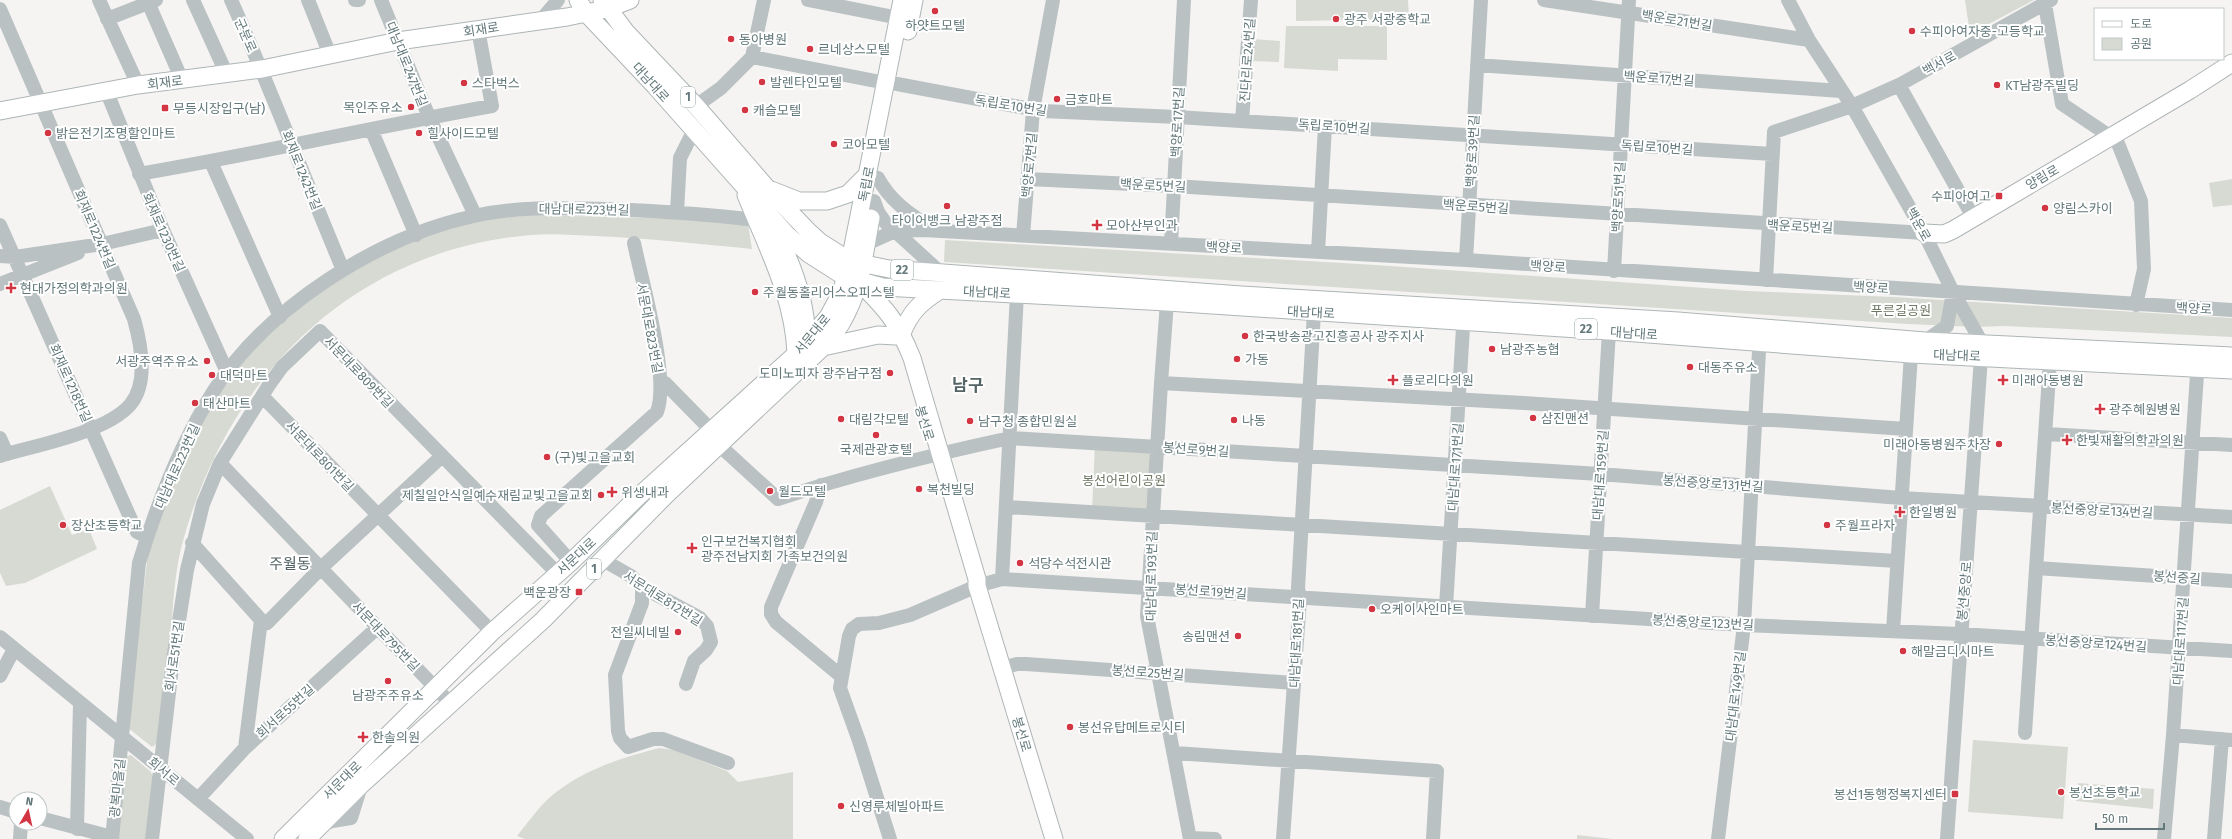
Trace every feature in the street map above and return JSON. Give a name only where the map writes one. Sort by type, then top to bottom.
[{"type":"main road","name":"회재로","points":[[0,111],[106,90],[227,75],[398,41],[541,20],[582,6],[630,0]]},
{"type":"main road","name":"독립로","points":[[892,83],[902,0]]},
{"type":"main road","name":"독립로","points":[[857,263],[892,83],[914,0]]},
{"type":"main road","name":"대남대로","points":[[604,4],[696,106],[767,188],[814,237],[857,263],[889,269],[937,269],[1464,315],[1759,335],[1911,354],[1982,350],[2198,361],[2232,370]]},
{"type":"main road","name":"대남대로","points":[[582,6],[742,184],[759,214],[809,254],[854,283],[904,289],[1167,302],[1314,312],[1464,315],[1609,331],[1925,341],[2050,361],[2198,361],[2232,356]]},
{"type":"main road","name":"양림로","points":[[1924,234],[1944,234],[2232,63]]},
{"type":"main road","name":"독립로","points":[[857,263],[866,244],[874,201],[873,176]]},
{"type":"main road","points":[[767,188],[799,201],[827,201],[848,194],[873,176]]},
{"type":"main road","points":[[759,214],[783,245],[800,289],[807,327],[801,348]]},
{"type":"main road","name":"서문대로","points":[[283,839],[492,632],[715,438],[823,347],[841,324],[854,283],[857,263]]},
{"type":"main road","points":[[937,269],[930,276],[929,284],[940,290]]},
{"type":"main road","name":"서문대로","points":[[312,833],[361,785],[508,652],[603,560],[715,438],[801,348],[828,317],[840,293],[854,283]]},
{"type":"main road","name":"봉선로","points":[[854,283],[899,335],[937,454],[972,580],[977,584],[1054,839]]},
{"type":"main road","points":[[823,347],[852,339],[878,335],[899,335],[909,316],[917,307],[940,290]]},
{"type":"street","points":[[99,0],[138,85]]},
{"type":"street","points":[[193,0],[227,75]]},
{"type":"street","name":"군분로","points":[[231,0],[262,69]]},
{"type":"street","points":[[308,0],[330,55]]},
{"type":"street","name":"대남대로247번길","points":[[381,0],[429,118],[475,215]]},
{"type":"street","points":[[541,20],[558,0]]},
{"type":"street","points":[[696,106],[721,88],[752,57],[764,0]]},
{"type":"street","points":[[808,0],[899,18]]},
{"type":"street","name":"백양로7번길","points":[[1023,236],[1033,110],[1053,0]]},
{"type":"street","name":"백양로17번길","points":[[1171,244],[1184,0]]},
{"type":"street","name":"진다리로24번길","points":[[1242,121],[1251,0]]},
{"type":"street","name":"백양로39번길","points":[[1466,260],[1481,0]]},
{"type":"street","name":"백운로21번길","points":[[1544,0],[1628,6],[1809,40]]},
{"type":"street","name":"백운로","points":[[1788,0],[1809,40],[1852,106],[1924,234],[1982,350]]},
{"type":"street","points":[[107,19],[151,1],[182,80]]},
{"type":"street","name":"백서로","points":[[1852,106],[1899,85],[2048,2],[2062,104],[2111,136]]},
{"type":"street","name":"백양로51번길","points":[[1614,271],[1628,6]]},
{"type":"street","name":"회재로1224번길","points":[[0,9],[134,319],[141,344],[142,365],[138,388],[130,405],[108,421],[91,429],[3,455]]},
{"type":"street","points":[[139,174],[292,147],[371,129],[492,106],[478,29]]},
{"type":"street","points":[[752,57],[892,83]]},
{"type":"street","name":"백운로17번길","points":[[1477,65],[1842,91]]},
{"type":"street","name":"회재로1242번길","points":[[262,69],[292,147],[343,270]]},
{"type":"street","name":"독립로10번길","points":[[892,83],[1033,110],[1177,117],[1772,154]]},
{"type":"street","points":[[1899,85],[1973,217]]},
{"type":"street","name":"회재로1230번길","points":[[106,90],[163,230],[227,372]]},
{"type":"street","points":[[1766,280],[1774,132],[1852,106]]},
{"type":"street","points":[[1318,252],[1325,126]]},
{"type":"street","points":[[371,129],[416,235]]},
{"type":"street","points":[[677,212],[680,158],[694,130]]},
{"type":"street","points":[[2111,136],[2118,141],[2141,201],[2143,211],[2144,269],[2136,305]]},
{"type":"street","points":[[211,162],[280,316]]},
{"type":"street","name":"독립로","points":[[873,176],[900,205],[922,222],[937,230]]},
{"type":"street","name":"백운로5번길","points":[[1028,179],[1321,195],[1469,206],[1924,234]]},
{"type":"street","points":[[874,201],[878,212],[894,231],[937,269]]},
{"type":"street","name":"대남대로223번길","points":[[123,737],[140,563],[147,537],[184,444],[213,392],[227,372],[280,316],[317,286],[343,270],[400,241],[475,215],[542,208],[759,214]]},
{"type":"street","name":"회재로1218번길","points":[[0,225],[133,524],[137,532],[147,537]]},
{"type":"street","points":[[0,256],[15,257],[102,244],[163,230]]},
{"type":"street","points":[[937,230],[928,236],[924,243],[925,252],[937,269]]},
{"type":"street","name":"백양로","points":[[866,244],[894,231],[937,230],[1466,260],[1614,271],[2232,310]]},
{"type":"street","name":"서문대로823번길","points":[[571,562],[538,525],[541,516],[657,412],[661,403],[661,383],[654,334],[634,243]]},
{"type":"street","points":[[0,284],[102,244]]},
{"type":"street","name":"대남대로","points":[[1925,341],[1947,326],[1953,292]]},
{"type":"street","points":[[1002,579],[1017,294]]},
{"type":"street","name":"대남대로193번길","points":[[1167,302],[1152,516],[1147,616],[1160,673],[1190,838]]},
{"type":"street","name":"대남대로181번길","points":[[1283,839],[1300,598],[1298,588],[1301,524],[1314,312]]},
{"type":"street","name":"대남대로171번길","points":[[1446,607],[1464,315]]},
{"type":"street","name":"서문대로809번길","points":[[262,396],[282,367],[320,331],[441,457],[558,574]]},
{"type":"street","name":"대남대로159번길","points":[[1592,616],[1595,543],[1609,331]]},
{"type":"street","name":"대남대로149번길","points":[[1718,839],[1744,625],[1753,486],[1759,335]]},
{"type":"street","name":"봉선중앙로","points":[[1947,839],[1960,634],[1982,350]]},
{"type":"street","points":[[1894,631],[1897,561],[1911,354]]},
{"type":"street","points":[[2025,733],[2047,434],[2050,361]]},
{"type":"street","name":"대남대로117번길","points":[[2164,839],[2189,515],[2198,361]]},
{"type":"street","points":[[1162,382],[1310,392],[1604,408],[1906,429]]},
{"type":"street","points":[[661,383],[665,383],[715,438]]},
{"type":"street","name":"회서로51번길","points":[[152,839],[162,769],[173,659],[192,543],[203,504],[220,463],[262,396]]},
{"type":"street","name":"서문대로801번길","points":[[262,396],[492,632]]},
{"type":"street","points":[[2047,434],[2232,445]]},
{"type":"street","points":[[0,438],[3,455]]},
{"type":"street","name":"봉선로9번길","points":[[715,438],[778,499],[821,485],[937,454],[1010,438],[1455,465]]},
{"type":"street","points":[[192,543],[261,620],[267,623],[321,568],[441,457]]},
{"type":"street","name":"서문대로795번길","points":[[220,463],[450,703]]},
{"type":"street","name":"봉선중앙로131번길","points":[[1455,465],[1600,474],[1901,498],[1971,502]]},
{"type":"street","points":[[821,485],[816,502],[771,607],[771,614],[776,622],[841,676]]},
{"type":"street","name":"봉선중앙로134번길","points":[[1971,502],[2232,517]]},
{"type":"street","name":"대남대로193번길","points":[[1006,507],[1301,524]]},
{"type":"street","points":[[1301,524],[1897,561]]},
{"type":"street","name":"서문대로812번길","points":[[603,560],[631,576],[642,587],[700,618],[707,626],[711,637],[709,646],[694,661],[686,684]]},
{"type":"street","name":"봉선중길","points":[[2036,568],[2232,581]]},
{"type":"street","name":"봉선로19번길","points":[[890,839],[859,741],[840,688],[849,636],[852,629],[859,624],[879,623],[910,615],[954,596],[977,584],[1002,579],[1148,587],[1446,607]]},
{"type":"street","points":[[642,587],[642,603],[615,675],[620,738],[628,747],[652,739],[673,741],[728,763]]},
{"type":"street","name":"봉선중앙로123번길","points":[[1446,607],[1744,625],[1960,634]]},
{"type":"street","points":[[245,748],[261,620]]},
{"type":"street","name":"회서로55번길","points":[[198,799],[245,748],[377,628]]},
{"type":"street","name":"봉선중앙로124번길","points":[[1960,634],[2232,651]]},
{"type":"street","name":"회서로","points":[[0,637],[247,839]]},
{"type":"street","points":[[0,676],[14,649]]},
{"type":"street","name":"봉선로25번길","points":[[1002,668],[1016,664],[1026,664],[1294,683]]},
{"type":"street","points":[[77,829],[80,703]]},
{"type":"street","points":[[2173,735],[2227,740],[2214,839]]},
{"type":"street","name":"광복마을길","points":[[112,838],[123,737]]},
{"type":"street","points":[[1175,753],[1437,771],[1433,839]]},
{"type":"street","points":[[48,820],[112,838]]},
{"type":"street","points":[[1190,838],[1215,839]]},
{"type":"green space","points":[[1296,0],[1408,0],[1409,19],[1296,21]]},
{"type":"green space","points":[[1965,0],[2034,0],[1970,34]]},
{"type":"green space","points":[[1286,26],[1387,26],[1387,60],[1338,59],[1338,71],[1284,68]]},
{"type":"green space","points":[[1253,39],[1280,41],[1279,62],[1252,61]]},
{"type":"green space","points":[[2232,179],[2232,205],[2213,207],[2209,183]]},
{"type":"green space","points":[[535,215],[689,219],[748,223],[752,249],[635,238],[555,234],[531,235],[467,246],[408,266],[355,294],[308,331],[267,375],[232,425],[204,481],[183,541],[179,560],[158,743],[152,747],[127,727],[148,554],[165,499],[207,412],[251,350],[281,321],[353,268],[429,234],[489,219]]},
{"type":"green space","name":"푸른길공원","points":[[945,240],[1376,265],[1747,291],[1894,297],[2232,318],[2232,337],[2005,326],[1975,327],[1908,324],[944,262]]},
{"type":"green space","name":"봉선어린이공원","points":[[1095,443],[1157,447],[1152,516],[1092,512]]},
{"type":"green space","points":[[50,486],[72,535],[89,529],[97,549],[25,583],[6,586],[0,573],[0,510]]},
{"type":"green space","points":[[1973,740],[2068,747],[2063,819],[1968,812]]},
{"type":"green space","points":[[659,748],[674,750],[727,771],[738,782],[793,772],[793,839],[525,839],[517,836],[549,798],[574,780],[615,761]]},
{"type":"green space","points":[[131,755],[151,772],[153,777],[146,839],[117,839],[127,756]]},
{"type":"green space","points":[[2078,783],[2154,789],[2153,809],[2076,801]]},
{"type":"green space","points":[[1577,835],[1613,839],[1577,839]]},
{"type":"place","name":"하얏트모텔","points":[[935,11]]},
{"type":"place","name":"광주 서광중학교","points":[[1336,19]]},
{"type":"place","name":"수피아여자중-고등학교","points":[[1912,31]]},
{"type":"place","name":"동아병원","points":[[731,39]]},
{"type":"place","name":"르네상스모텔","points":[[810,49]]},
{"type":"place","name":"발렌타인모텔","points":[[762,82]]},
{"type":"place","name":"스타벅스","points":[[464,83]]},
{"type":"place","name":"KT남광주빌딩","points":[[1997,85]]},
{"type":"place","name":"금호마트","points":[[1057,99]]},
{"type":"place","name":"목인주유소","points":[[411,107]]},
{"type":"place","name":"무등시장입구(남)","points":[[165,108]]},
{"type":"place","name":"캐슬모텔","points":[[745,110]]},
{"type":"place","name":"밝은전기조명할인마트","points":[[48,133]]},
{"type":"place","name":"힐사이드모텔","points":[[419,133]]},
{"type":"place","name":"코아모텔","points":[[834,144]]},
{"type":"place","name":"수피아여고","points":[[1999,196]]},
{"type":"place","name":"타이어뱅크 남광주점","points":[[947,206]]},
{"type":"place","name":"양림스카이","points":[[2045,208]]},
{"type":"place","name":"모아산부인과","points":[[1097,225]]},
{"type":"place","name":"현대가정의학과의원","points":[[11,288]]},
{"type":"place","name":"주월동홀리어스오피스텔","points":[[755,292]]},
{"type":"place","name":"한국방송광고진흥공사 광주지사","points":[[1245,336]]},
{"type":"place","name":"남광주농협","points":[[1492,349]]},
{"type":"place","name":"가동","points":[[1237,359]]},
{"type":"place","name":"서광주역주유소","points":[[207,361]]},
{"type":"place","name":"대동주유소","points":[[1690,367]]},
{"type":"place","name":"도미노피자 광주남구점","points":[[890,373]]},
{"type":"place","name":"대덕마트","points":[[212,375]]},
{"type":"place","name":"플로리다의원","points":[[1393,380]]},
{"type":"place","name":"미래아동병원","points":[[2003,380]]},
{"type":"place","name":"태산마트","points":[[195,403]]},
{"type":"place","name":"광주혜원병원","points":[[2100,409]]},
{"type":"place","name":"삼진맨션","points":[[1533,418]]},
{"type":"place","name":"대림각모텔","points":[[841,419]]},
{"type":"place","name":"나동","points":[[1234,420]]},
{"type":"place","name":"남구청 종합민원실","points":[[970,421]]},
{"type":"place","name":"국제관광호텔","points":[[876,435]]},
{"type":"place","name":"한빛재활의학과의원","points":[[2067,440]]},
{"type":"place","name":"미래아동병원주차장","points":[[1999,444]]},
{"type":"place","name":"(구)빛고을교회","points":[[547,457]]},
{"type":"place","name":"복천빌딩","points":[[919,489]]},
{"type":"place","name":"월드모텔","points":[[770,491]]},
{"type":"place","name":"위생내과","points":[[612,492]]},
{"type":"place","name":"제칠일안식일예수재림교빛고을교회","points":[[601,495]]},
{"type":"place","name":"한일병원","points":[[1900,512]]},
{"type":"place","name":"장산초등학교","points":[[63,525]]},
{"type":"place","name":"주월프라자","points":[[1827,525]]},
{"type":"place","name":"인구보건복지협회 광주전남지회 가족보건의원","points":[[692,548]]},
{"type":"place","name":"석당수석전시관","points":[[1020,563]]},
{"type":"place","name":"백운광장","points":[[579,592]]},
{"type":"place","name":"오케이사인마트","points":[[1372,609]]},
{"type":"place","name":"전일씨네빌","points":[[678,632]]},
{"type":"place","name":"송림맨션","points":[[1238,636]]},
{"type":"place","name":"해말금디시마트","points":[[1903,651]]},
{"type":"place","name":"남광주주유소","points":[[388,681]]},
{"type":"place","name":"봉선유탑메트로시티","points":[[1070,727]]},
{"type":"place","name":"한솔의원","points":[[363,737]]},
{"type":"place","name":"봉선초등학교","points":[[2061,792]]},
{"type":"place","name":"봉선1동행정복지센터","points":[[1955,794]]},
{"type":"place","name":"신영루체빌아파트","points":[[841,806]]},
{"type":"district","name":"남구","points":[[968,385]]},
{"type":"district","name":"주월동","points":[[290,564]]}]
